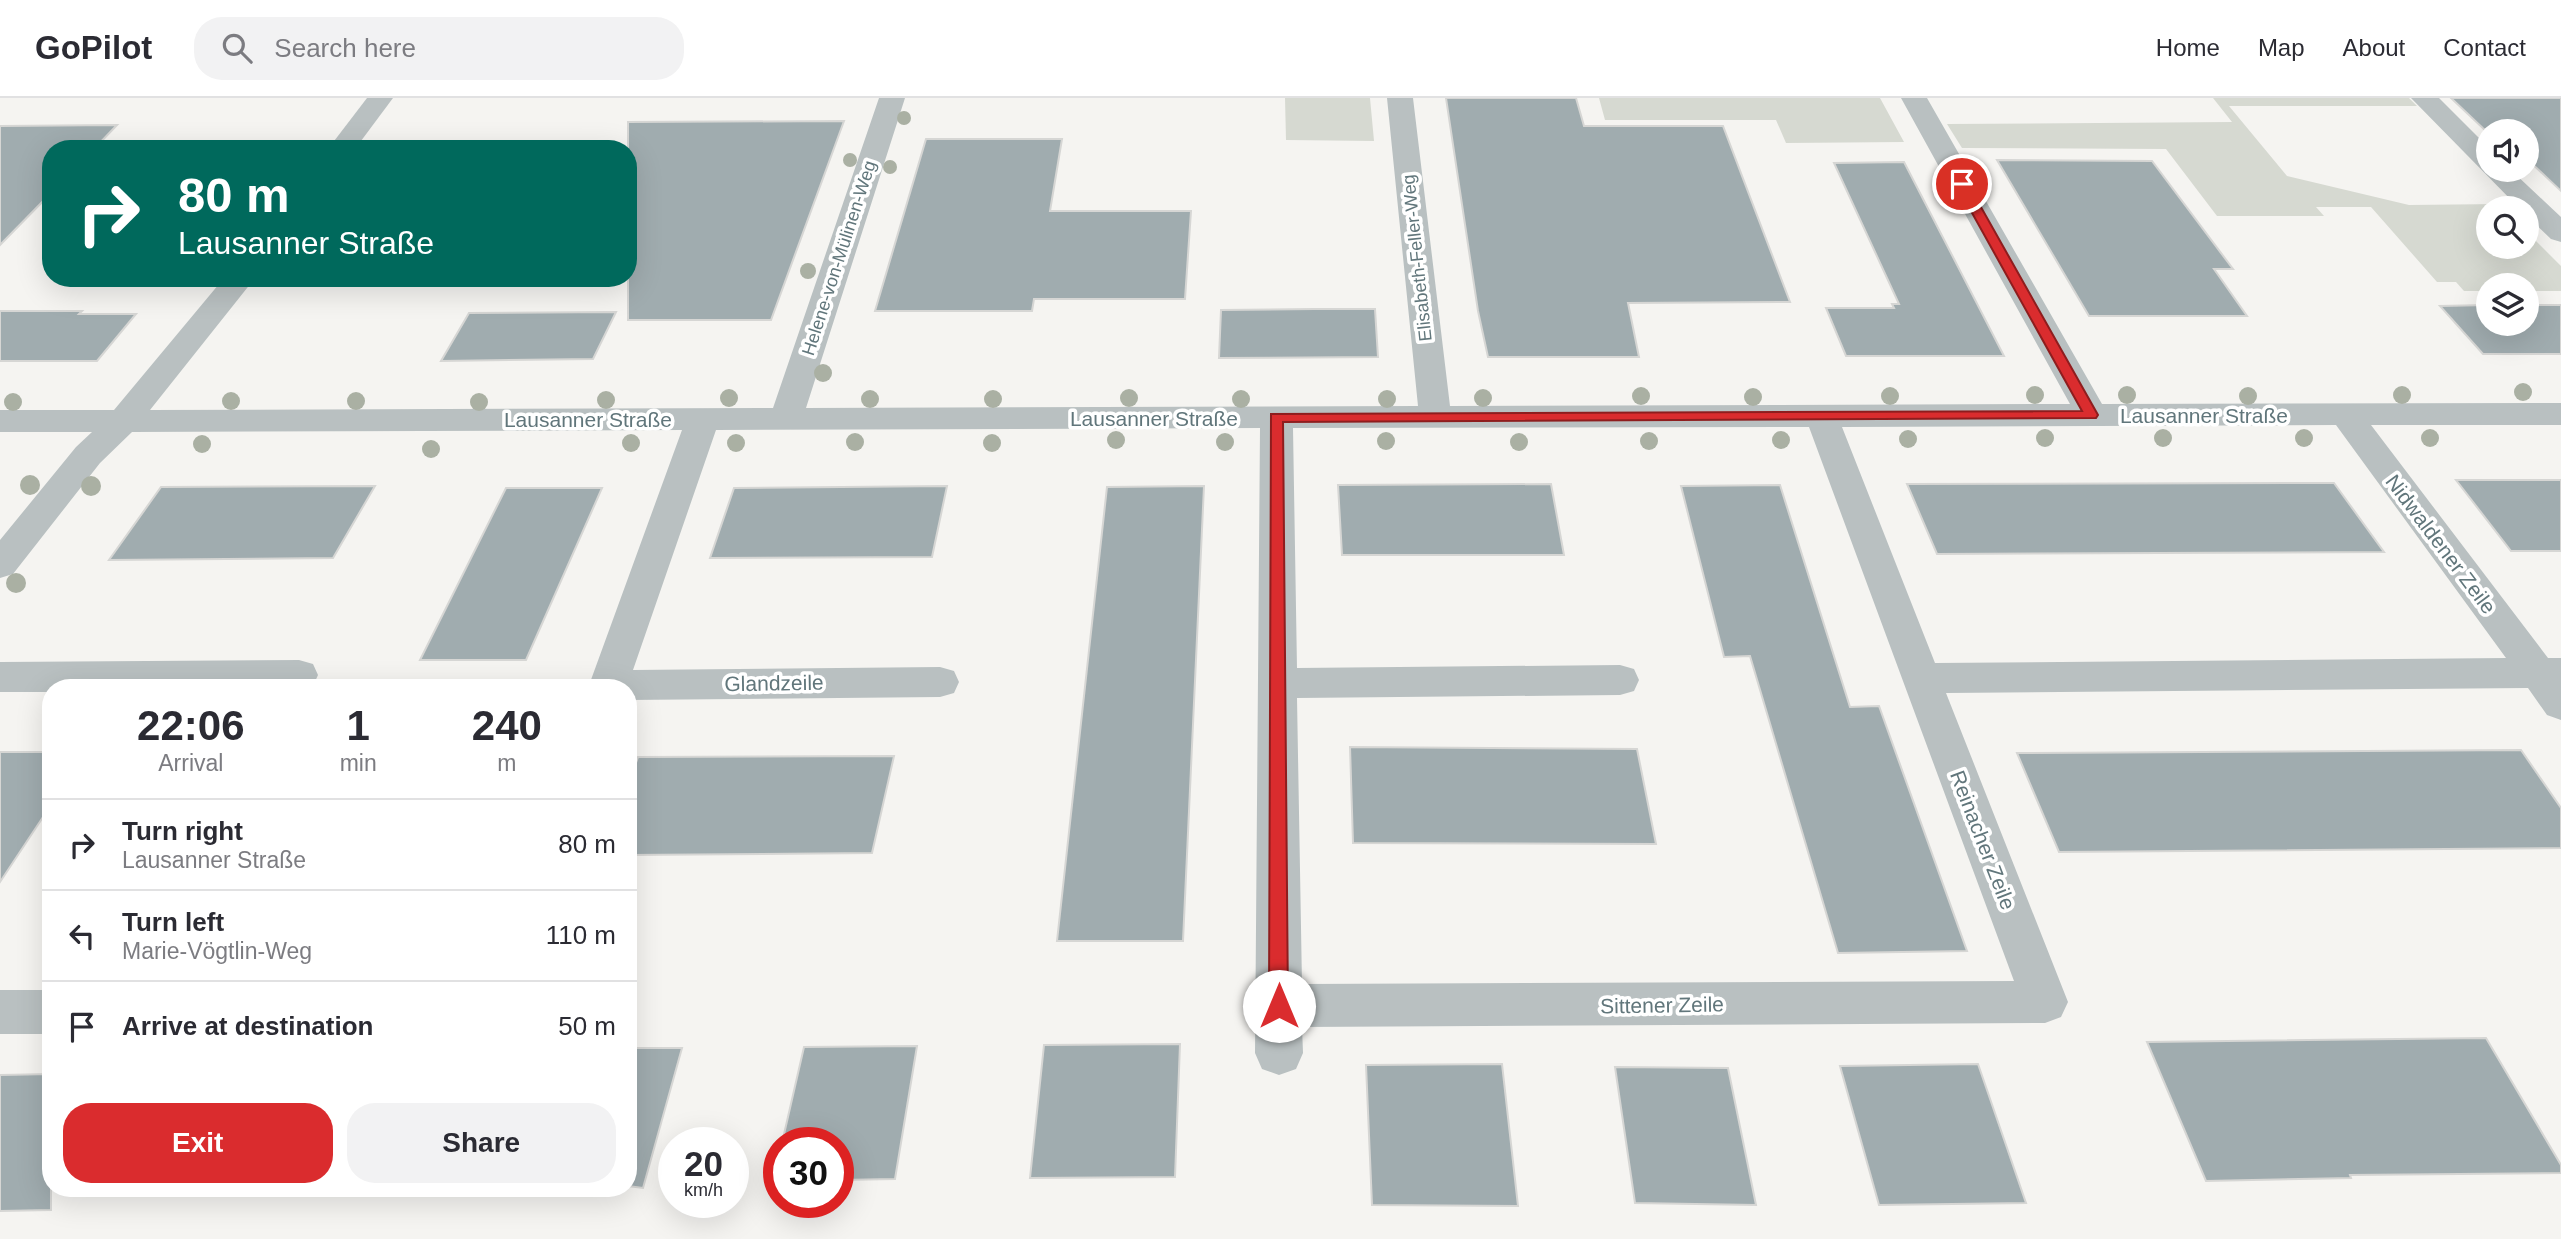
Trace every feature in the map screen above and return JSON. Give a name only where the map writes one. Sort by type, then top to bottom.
[{"type":"street","points":[[348,140],[380,98]]},
{"type":"street","name":"Helene-von-Mülinen-Weg","points":[[786,419],[892,98]]},
{"type":"street","name":"Elisabeth-Feller-Weg","points":[[1400,98],[1435,417]]},
{"type":"street","points":[[1914,98],[2092,415]]},
{"type":"street","points":[[2424,98],[2476,150]]},
{"type":"street","points":[[2509,182],[2561,233]]},
{"type":"street","points":[[0,565],[88,455],[124,421],[233,287]]},
{"type":"street","name":"Nidwaldener Zeile","points":[[2345,414],[2550,673],[2561,704]]},
{"type":"street","name":"Lausanner Straße","points":[[0,421],[2561,414]]},
{"type":"street","name":"Reinacher Zeile","points":[[1821,416],[2045,1002]]},
{"type":"street","points":[[1276,417],[1279,1053]]},
{"type":"street","name":"Glandzeile","points":[[610,679],[703,419]]},
{"type":"street","points":[[1921,678],[2550,673]]},
{"type":"street","points":[[0,677],[299,675]]},
{"type":"street","points":[[1279,683],[1620,680]]},
{"type":"street","name":"Glandzeile","points":[[637,686],[940,682]]},
{"type":"street","name":"Sittener Zeile","points":[[1279,1006],[2045,1002]]},
{"type":"street","points":[[0,1012],[42,1012]]},
{"type":"shaded area","points":[[1285,98],[1370,98],[1374,141],[1286,140]]},
{"type":"shaded area","points":[[1599,98],[1880,98],[1904,142],[1786,143],[1776,120],[1605,120]]},
{"type":"shaded area","points":[[2213,98],[2409,98],[2417,106],[2229,106],[2287,176],[2409,205],[2476,204],[2476,259],[2539,259],[2539,244],[2561,266],[2561,291],[2539,291],[2539,273],[2476,273],[2476,291],[2464,291],[2456,282],[2437,282],[2371,207],[2316,207],[2324,216],[2217,216],[2166,149],[1962,148],[1947,124],[2232,122]]},
{"type":"building","points":[[1446,98],[1576,98],[1584,126],[1723,126],[1790,302],[1628,303],[1639,357],[1488,357],[1478,311]]},
{"type":"building","points":[[2451,98],[2561,98],[2561,191],[2539,170],[2539,119],[2476,119],[2476,122]]},
{"type":"building","points":[[844,121],[771,320],[628,320],[628,287],[637,287],[637,140],[628,140],[628,122]]},
{"type":"building","points":[[117,125],[103,140],[42,140],[42,202],[0,245],[0,126]]},
{"type":"building","points":[[926,139],[1062,139],[1050,211],[1191,211],[1185,299],[1034,299],[1032,311],[875,311]]},
{"type":"building","points":[[1997,160],[2152,161],[2233,269],[2214,269],[2247,316],[2089,316]]},
{"type":"building","points":[[1904,162],[2004,356],[1846,356],[1826,308],[1894,308],[1892,304],[1899,304],[1834,163]]},
{"type":"building","points":[[2476,305],[2476,336],[2539,336],[2539,305],[2561,305],[2561,354],[2483,354],[2440,306]]},
{"type":"building","points":[[1375,309],[1378,357],[1219,358],[1221,310]]},
{"type":"building","points":[[0,311],[136,314],[97,361],[0,361]]},
{"type":"building","points":[[616,312],[593,359],[441,361],[469,313]]},
{"type":"building","points":[[2456,480],[2561,480],[2561,551],[2511,551]]},
{"type":"building","points":[[2334,483],[2384,552],[1937,554],[1907,484]]},
{"type":"building","points":[[1551,484],[1564,555],[1342,555],[1338,485]]},
{"type":"building","points":[[1780,485],[1850,707],[1879,706],[1967,951],[1838,953],[1750,656],[1724,657],[1681,486]]},
{"type":"building","points":[[375,486],[333,558],[109,560],[161,487]]},
{"type":"building","points":[[947,486],[932,557],[710,558],[734,488]]},
{"type":"building","points":[[1204,486],[1183,941],[1057,941],[1107,487]]},
{"type":"building","points":[[506,488],[602,488],[526,660],[420,660]]},
{"type":"building","points":[[1350,747],[1637,749],[1656,844],[1353,843]]},
{"type":"building","points":[[2521,750],[2561,808],[2561,848],[2059,852],[2017,753]]},
{"type":"building","points":[[0,752],[42,752],[42,819],[0,882]]},
{"type":"building","points":[[894,756],[872,853],[637,855],[638,757]]},
{"type":"building","points":[[2486,1038],[2561,1165],[2561,1173],[2350,1175],[2351,1178],[2206,1181],[2147,1042]]},
{"type":"building","points":[[1180,1044],[1175,1177],[1030,1178],[1044,1045]]},
{"type":"building","points":[[917,1046],[895,1179],[854,1180],[854,1127],[786,1127],[804,1047]]},
{"type":"building","points":[[637,1048],[682,1048],[658,1127],[643,1188],[637,1187]]},
{"type":"building","points":[[1502,1064],[1518,1206],[1372,1205],[1366,1065]]},
{"type":"building","points":[[1978,1064],[2026,1203],[1879,1205],[1840,1066]]},
{"type":"building","points":[[1615,1067],[1728,1068],[1756,1205],[1635,1203]]},
{"type":"building","points":[[42,1074],[42,1197],[51,1197],[51,1210],[0,1211],[0,1075]]},
{"type":"route","points":[[1279,1006],[1276,417],[2092,415],[1962,184]]}]
